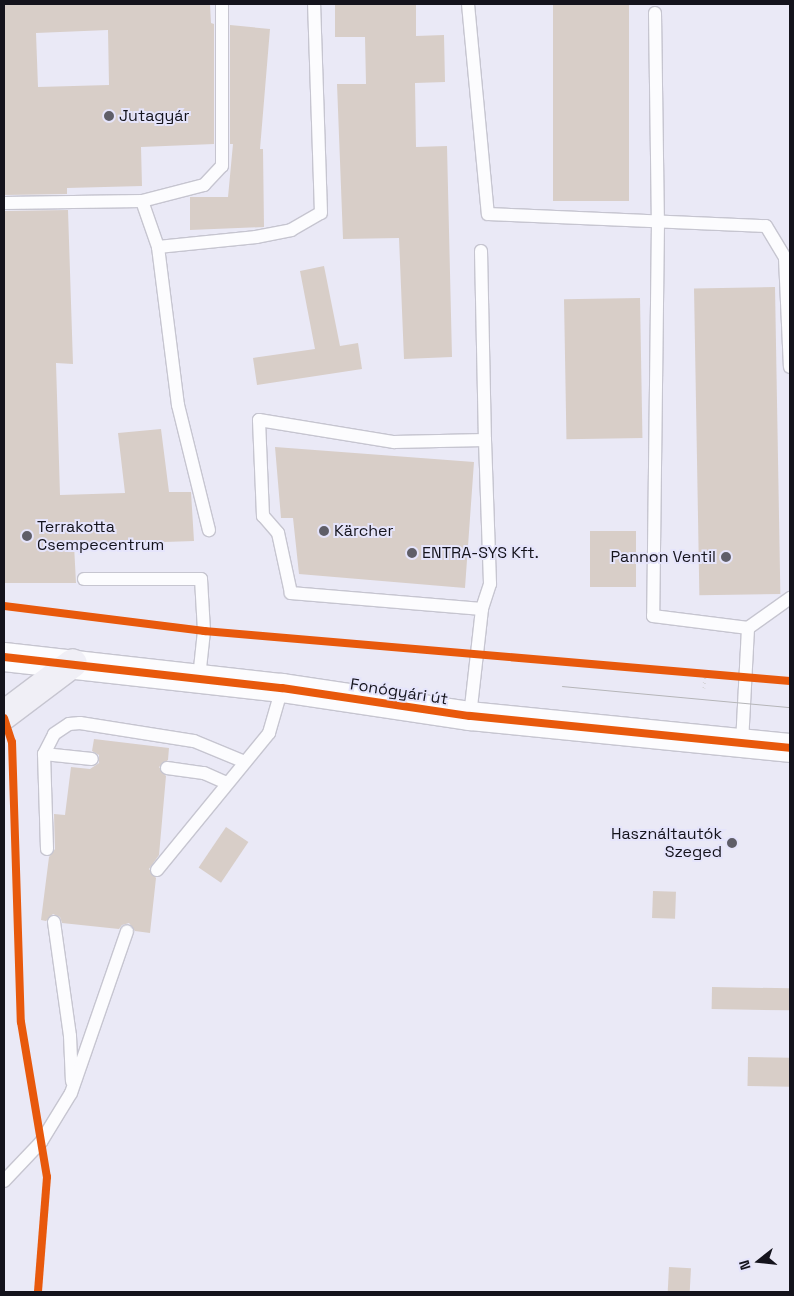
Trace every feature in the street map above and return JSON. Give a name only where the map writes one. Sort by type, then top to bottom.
[{"type":"main road","points":[[4,715],[73,663]]},
{"type":"street","name":"Fonógyári út","points":[[4,657],[73,663],[282,688],[470,716],[790,748]]},
{"type":"lane","points":[[4,203],[142,201],[204,185],[222,166],[222,4]]},
{"type":"lane","points":[[158,247],[256,237],[291,230],[321,214],[314,4]]},
{"type":"lane","points":[[468,4],[488,214],[766,226],[786,258],[790,367]]},
{"type":"lane","points":[[655,13],[658,222],[653,616],[748,628],[790,598]]},
{"type":"lane","points":[[142,201],[158,247],[178,406],[208,530]]},
{"type":"lane","points":[[470,716],[482,609],[490,584],[481,251]]},
{"type":"lane","points":[[482,609],[291,593],[278,533],[263,516],[259,420],[394,442],[485,440]]},
{"type":"lane","points":[[84,579],[201,578],[204,631],[198,678]]},
{"type":"lane","points":[[742,743],[748,628]]},
{"type":"lane","points":[[157,870],[226,783],[269,733],[282,688]]},
{"type":"lane","points":[[47,849],[44,754],[54,734],[69,724],[80,723],[194,741],[244,762]]},
{"type":"lane","points":[[44,754],[92,759]]},
{"type":"lane","points":[[167,768],[204,773],[226,783]]},
{"type":"lane","points":[[54,922],[72,1054],[72,1093]]},
{"type":"lane","points":[[4,1181],[42,1142],[72,1093],[127,931]]},
{"type":"path","points":[[704,688],[705,675]]},
{"type":"building","name":"Jutagyár","points":[[4,4],[210,4],[211,23],[214,24],[214,144],[141,147],[142,186],[67,188],[67,194],[4,195]],"holes":[[[108,30],[109,85],[38,87],[36,33]]]},
{"type":"building","points":[[335,4],[416,4],[416,36],[444,35],[445,82],[415,83],[416,147],[447,146],[452,357],[404,359],[399,238],[343,239],[337,84],[366,84],[365,37],[335,37]]},
{"type":"building","points":[[553,4],[629,4],[629,201],[553,201]]},
{"type":"building","points":[[230,25],[270,29],[260,149],[263,149],[264,227],[190,230],[190,197],[228,197],[233,144],[230,144]]},
{"type":"building","points":[[68,210],[73,364],[56,363],[60,495],[125,493],[118,433],[161,429],[169,492],[191,492],[194,541],[74,545],[76,583],[5,583],[4,211]]},
{"type":"building","points":[[324,266],[340,346],[358,343],[362,369],[257,385],[253,358],[315,349],[300,271]]},
{"type":"building","points":[[775,287],[780,594],[699,595],[694,288]]},
{"type":"building","points":[[640,298],[642,438],[566,439],[564,299]]},
{"type":"building","points":[[275,447],[474,462],[465,588],[299,574],[293,518],[281,518]]},
{"type":"building","points":[[590,531],[636,531],[636,587],[590,587]]},
{"type":"building","points":[[94,739],[169,748],[168,760],[159,767],[166,776],[159,855],[149,869],[156,878],[150,933],[135,931],[129,923],[122,925],[119,929],[62,923],[60,917],[53,914],[46,921],[41,920],[49,857],[55,849],[54,814],[65,815],[71,767],[90,769],[99,763],[99,755],[92,751]]},
{"type":"building","points":[[226,827],[248,842],[221,883],[199,868]]},
{"type":"building","points":[[653,891],[676,892],[675,919],[652,918]]},
{"type":"building","points":[[712,987],[790,988],[790,1010],[712,1009]]},
{"type":"building","points":[[748,1057],[790,1058],[789,1087],[747,1086]]},
{"type":"building","points":[[669,1267],[691,1268],[690,1292],[668,1292]]},
{"type":"tram line","points":[[562,686],[790,707]]},
{"type":"cycle path","points":[[4,606],[204,631],[790,681]]},
{"type":"cycle path","points":[[4,657],[282,688],[470,716],[790,748]]},
{"type":"cycle path","points":[[4,718],[12,742],[21,1022],[47,1177],[38,1292]]},
{"type":"place","name":"Jutagyár","points":[[109,116]]},
{"type":"place","name":"Kärcher","points":[[324,531]]},
{"type":"place","name":"Terrakotta Csempecentrum","points":[[27,536]]},
{"type":"place","name":"ENTRA-SYS Kft.","points":[[412,553]]},
{"type":"place","name":"Pannon Ventil","points":[[726,557]]},
{"type":"place","name":"Használtautók Szeged","points":[[732,843]]}]
